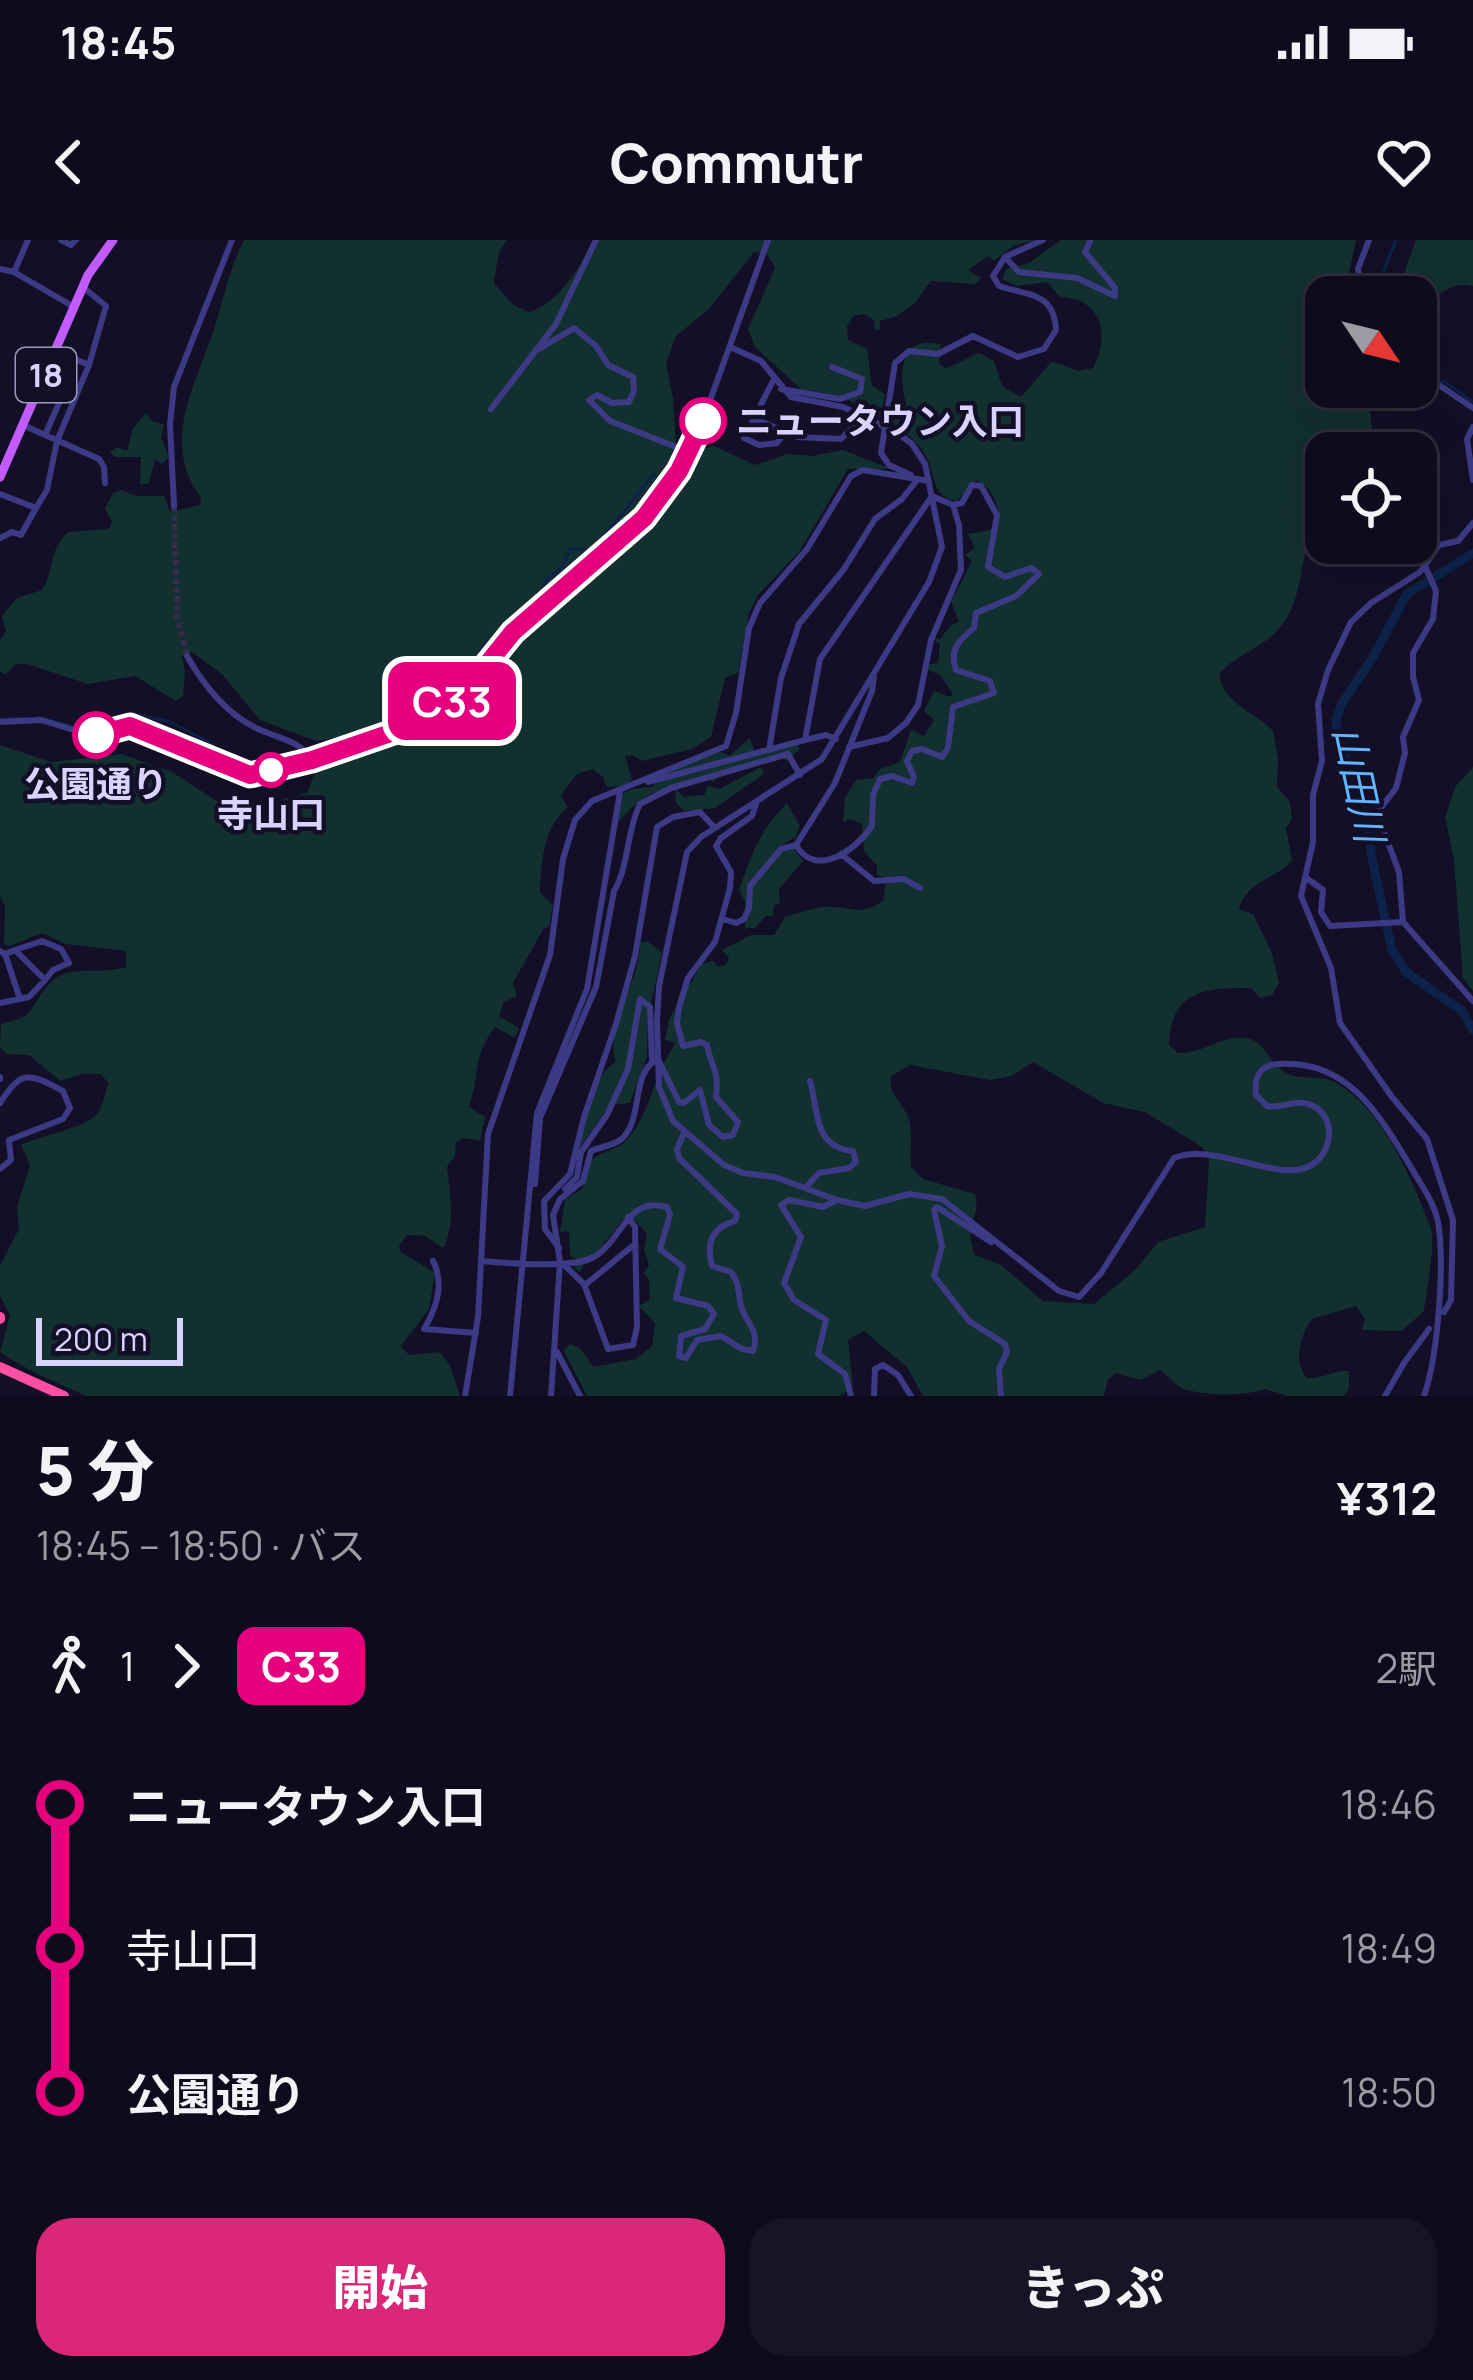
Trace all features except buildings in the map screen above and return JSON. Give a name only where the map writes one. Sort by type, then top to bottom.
[{"type":"highway","points":[[0,1368],[63,1395]]},
{"type":"highway","points":[[0,1368],[63,1395]]},
{"type":"main road","name":"18","points":[[0,477],[108,241]]},
{"type":"street","points":[[14,272],[28,240]]},
{"type":"street","points":[[61,240],[71,245],[76,240]]},
{"type":"street","points":[[174,506],[173,387],[232,240]]},
{"type":"street","points":[[491,410],[561,314],[596,240]]},
{"type":"street","points":[[0,722],[41,720],[93,736],[130,726],[244,774],[312,760],[411,726],[456,699],[471,686],[502,641],[610,550],[664,494],[692,447],[768,240]]},
{"type":"street","points":[[916,478],[883,460],[892,370],[902,354],[938,355],[977,336],[1021,358],[1052,341],[1056,323],[1048,302],[1036,294],[1005,289],[994,280],[995,268],[1005,257],[1043,240]]},
{"type":"street","points":[[1360,276],[1369,240]]},
{"type":"street","points":[[1005,257],[1019,272],[1077,278],[1115,296],[1115,288],[1085,252],[1090,241]]},
{"type":"street","points":[[1,270],[14,272],[74,307]]},
{"type":"street","points":[[0,538],[12,532],[21,535],[46,490],[57,441],[89,365],[106,306],[83,287]]},
{"type":"street","points":[[539,349],[574,328],[596,346],[608,365],[633,377],[629,401],[612,403],[597,395],[589,400],[610,421],[679,448],[657,490],[664,494]]},
{"type":"street","points":[[730,347],[756,358],[781,389],[802,401],[843,407],[896,432],[916,449],[928,477],[941,536],[940,556],[822,759],[693,843],[683,863],[674,929],[659,986],[655,1060],[679,1102],[700,1090],[712,1128],[727,1138],[736,1133],[738,1122],[716,1097],[719,1077],[707,1045],[699,1042],[683,1047],[677,1023],[688,978],[712,947],[723,919],[732,876],[716,846],[752,817],[756,803]]},
{"type":"street","points":[[56,351],[89,365]]},
{"type":"street","points":[[781,389],[840,399],[860,392],[862,379],[832,367]]},
{"type":"street","points":[[774,379],[744,438],[759,445],[777,443],[785,433]]},
{"type":"street","points":[[1437,385],[1473,408]]},
{"type":"street","points":[[42,386],[75,399]]},
{"type":"street","points":[[45,435],[63,394]]},
{"type":"street","points":[[753,418],[805,438],[844,439],[864,416]]},
{"type":"street","points":[[25,426],[103,463],[105,483]]},
{"type":"street","points":[[1473,428],[1467,439],[1473,480]]},
{"type":"street","points":[[465,1396],[476,1333],[488,1134],[550,955],[575,820],[587,804],[717,752],[729,742],[755,615],[766,594],[807,549],[850,476],[863,470],[928,477]]},
{"type":"street","points":[[769,750],[778,687],[795,632],[844,569],[874,519],[902,499],[916,478]]},
{"type":"street","points":[[796,845],[809,860],[830,860],[841,854],[872,826],[873,794],[880,778],[911,782],[914,777],[907,758],[912,751],[922,749],[942,757],[948,748],[953,707],[994,693],[990,681],[956,670],[955,648],[974,628],[976,613],[1016,596],[1038,577],[1034,568],[1005,577],[988,567],[997,514],[982,486],[972,485],[962,503],[953,506],[932,496]]},
{"type":"street","points":[[0,494],[36,508]]},
{"type":"street","points":[[805,740],[820,659],[932,496]]},
{"type":"street","points":[[849,747],[888,738],[906,723],[922,695],[931,640],[961,570],[953,506]]},
{"type":"street","points":[[1444,1312],[1452,1287],[1453,1220],[1424,1132],[1392,1097],[1337,1017],[1330,968],[1301,896],[1313,842],[1313,795],[1322,760],[1318,739],[1321,689],[1351,622],[1426,569],[1439,545],[1458,541],[1473,523]]},
{"type":"street","points":[[1426,569],[1435,586],[1432,619],[1413,653],[1413,680],[1420,695],[1403,737],[1405,753],[1396,788],[1377,813],[1399,872],[1403,922],[1473,1000]]},
{"type":"street","points":[[187,656],[226,706],[250,725],[300,745],[312,760]]},
{"type":"street","points":[[723,919],[736,923],[744,919],[753,881],[781,849],[796,845],[835,783],[874,675]]},
{"type":"street","points":[[645,782],[664,781],[805,740],[836,739]]},
{"type":"street","points":[[535,1184],[538,1117],[598,981],[614,891],[622,880],[640,804],[671,788],[788,754],[800,776]]},
{"type":"street","points":[[510,1396],[538,1117],[587,989],[620,792]]},
{"type":"street","points":[[559,1248],[545,1229],[544,1202],[570,1174],[616,1024],[635,956],[657,827],[666,819],[700,812],[715,828]]},
{"type":"street","points":[[841,854],[874,880],[904,879],[920,888]]},
{"type":"street","points":[[1305,877],[1323,890],[1321,912],[1330,926],[1403,922]]},
{"type":"street","points":[[0,1003],[19,996],[29,998],[69,963],[61,950],[42,941],[2,952],[19,996]]},
{"type":"street","points":[[15,950],[45,980]]},
{"type":"street","points":[[551,1396],[560,1262],[553,1215],[577,1177],[581,1152],[607,1115],[628,1069],[640,999],[650,1006],[662,1099],[684,1133],[733,1170],[873,1206],[910,1194],[932,1196],[955,1207],[1059,1291],[1078,1297],[1102,1273],[1174,1158],[1204,1151],[1296,1172],[1315,1163],[1328,1143],[1328,1122],[1306,1103],[1267,1106],[1256,1096],[1255,1080],[1262,1069],[1272,1064],[1339,1076],[1372,1105],[1437,1216],[1436,1346],[1424,1396]]},
{"type":"street","points":[[565,1193],[583,1181],[591,1151],[617,1143],[627,1132],[646,1067],[655,1060]]},
{"type":"street","points":[[0,1103],[2,1084],[33,1077],[63,1091],[70,1108],[63,1119],[9,1140],[11,1160],[0,1169]]},
{"type":"street","points":[[807,1186],[819,1173],[849,1168],[856,1162],[853,1151],[832,1147],[823,1136],[810,1081]]},
{"type":"street","points":[[482,1261],[584,1261],[599,1253],[628,1217],[650,1204],[669,1208],[660,1249],[683,1267],[676,1298],[708,1306],[713,1312],[705,1329],[681,1336],[679,1355],[686,1358],[697,1340],[722,1336],[742,1349],[756,1348],[737,1282],[731,1272],[715,1269],[708,1252],[712,1237],[735,1221],[737,1214],[679,1158],[676,1149],[684,1133]]},
{"type":"street","points":[[837,1200],[823,1207],[791,1200],[783,1203],[782,1212],[801,1237],[784,1283],[794,1300],[826,1320],[818,1354],[845,1374],[850,1396]]},
{"type":"street","points":[[1001,1245],[948,1212],[934,1210],[942,1246],[934,1276],[969,1321],[1004,1344],[1001,1396]]},
{"type":"street","points":[[560,1262],[585,1285],[608,1349],[633,1346],[637,1327],[635,1224],[628,1217]]},
{"type":"street","points":[[585,1285],[634,1244]]},
{"type":"street","points":[[434,1261],[439,1274],[435,1310],[424,1329],[476,1333]]},
{"type":"street","points":[[1385,1396],[1430,1329]]},
{"type":"street","points":[[555,1347],[580,1396]]},
{"type":"street","points":[[874,1396],[875,1369],[883,1365],[898,1375],[911,1396]]},
{"type":"green space","points":[[244,240],[507,240],[499,252],[494,283],[512,304],[529,312],[560,292],[596,240],[1035,240],[1013,246],[994,261],[988,256],[968,270],[981,278],[976,284],[931,281],[914,304],[880,321],[880,330],[864,314],[853,316],[847,327],[848,340],[867,349],[872,386],[885,394],[881,418],[841,396],[801,389],[755,347],[748,329],[775,268],[767,254],[754,252],[709,309],[676,336],[666,364],[676,443],[683,456],[690,460],[699,450],[714,446],[755,465],[788,454],[812,456],[843,450],[891,469],[848,469],[799,552],[758,595],[749,613],[738,673],[725,678],[711,737],[692,749],[642,761],[625,756],[632,780],[624,786],[607,787],[593,769],[577,774],[561,795],[568,808],[548,835],[541,870],[540,893],[553,905],[549,927],[544,928],[513,983],[517,996],[504,1002],[499,1016],[519,1028],[515,1038],[495,1027],[479,1059],[469,1107],[485,1117],[480,1141],[463,1138],[456,1142],[455,1156],[447,1167],[451,1209],[447,1239],[443,1248],[425,1236],[407,1235],[399,1246],[401,1252],[435,1273],[429,1309],[401,1346],[409,1355],[440,1352],[450,1365],[460,1396],[86,1396],[0,1352],[10,1316],[0,1296],[0,1266],[19,1229],[17,1207],[30,1165],[21,1145],[93,1118],[108,1083],[101,1074],[60,1081],[29,1055],[6,1054],[0,1047],[1,1024],[25,1015],[59,976],[126,967],[126,951],[66,944],[42,933],[4,944],[0,745],[51,762],[122,754],[172,772],[215,800],[250,809],[308,792],[314,774],[368,753],[372,742],[362,735],[316,741],[260,720],[222,674],[192,652],[182,656],[183,696],[176,701],[135,676],[88,684],[27,664],[16,664],[5,675],[0,671],[0,641],[6,631],[2,616],[17,598],[42,590],[57,547],[68,532],[109,529],[112,522],[105,509],[113,493],[164,496],[170,512],[200,505],[183,456],[185,414]]},
{"type":"green space","points":[[1061,240],[1356,240],[1348,276],[1305,276],[1305,408],[1370,408],[1372,432],[1305,432],[1305,554],[1291,610],[1274,634],[1220,673],[1232,699],[1273,731],[1277,787],[1290,802],[1292,819],[1286,828],[1292,861],[1254,887],[1239,909],[1253,914],[1272,953],[1279,983],[1272,995],[1260,998],[1251,988],[1194,996],[1176,1012],[1169,1045],[1178,1053],[1187,1053],[1231,1039],[1250,1039],[1283,1071],[1336,1083],[1368,1110],[1405,1169],[1431,1229],[1424,1311],[1402,1331],[1362,1330],[1365,1319],[1356,1306],[1312,1319],[1300,1349],[1303,1372],[1313,1378],[1349,1371],[1344,1396],[1288,1396],[1265,1389],[1203,1393],[1181,1387],[1160,1370],[1141,1380],[1116,1373],[1108,1379],[1104,1396],[923,1396],[907,1367],[864,1331],[848,1340],[853,1388],[839,1396],[587,1396],[564,1351],[570,1344],[581,1349],[593,1367],[636,1359],[652,1346],[655,1323],[639,1306],[650,1299],[644,1272],[649,1265],[644,1250],[647,1234],[632,1217],[622,1221],[600,1248],[601,1256],[580,1272],[574,1267],[580,1261],[570,1256],[569,1231],[560,1232],[565,1199],[582,1189],[591,1160],[622,1144],[634,1130],[676,1043],[665,1040],[669,1019],[702,964],[726,965],[729,958],[722,950],[751,935],[774,935],[785,917],[824,907],[867,909],[883,901],[886,878],[877,875],[877,866],[864,851],[862,823],[843,822],[845,798],[856,780],[873,778],[880,769],[900,762],[911,730],[924,736],[934,720],[924,711],[934,691],[953,694],[940,675],[928,670],[929,664],[938,663],[940,644],[933,639],[940,639],[959,622],[951,602],[972,561],[965,555],[975,548],[968,534],[990,530],[999,522],[999,515],[991,492],[976,480],[957,501],[943,495],[923,451],[890,422],[890,412],[901,411],[906,404],[905,359],[910,350],[927,343],[941,345],[939,363],[945,369],[979,353],[994,361],[1002,386],[1021,397],[1052,361],[1078,371],[1093,368],[1098,356],[1101,332],[1094,311],[1060,297],[1047,282],[1017,286],[1002,279],[1006,269],[1029,263]],"holes":[[[1033,1062],[1103,1103],[1145,1112],[1202,1147],[1209,1159],[1205,1227],[1158,1242],[1134,1271],[1094,1304],[1043,1301],[1001,1265],[975,1255],[970,1235],[975,1194],[923,1179],[911,1167],[910,1124],[892,1090],[891,1076],[910,1065],[990,1080],[1012,1076]]]},
{"type":"green space","points":[[1416,240],[1473,240],[1473,286],[1450,288],[1437,295],[1437,276],[1405,276]]},
{"type":"green space","points":[[146,413],[164,425],[161,437],[169,457],[162,464],[155,459],[149,483],[140,485],[141,457],[115,457],[110,452],[117,447],[127,451],[133,428]]},
{"type":"green space","points":[[750,738],[758,751],[800,748],[788,761],[780,758],[720,775],[714,782],[701,778],[676,789],[684,797],[704,795],[708,786],[719,789],[761,767],[764,774],[715,808],[684,811],[676,803],[675,789],[665,790],[642,800],[618,822],[624,793],[652,787],[674,770],[705,757],[721,752],[729,756]]},
{"type":"green space","points":[[1473,767],[1473,991],[1463,978],[1454,860],[1445,817],[1456,786]]},
{"type":"green space","points":[[787,803],[800,826],[796,837],[782,845],[794,849],[803,861],[779,889],[780,903],[774,905],[773,916],[766,916],[755,928],[745,928],[745,901],[739,890],[758,843]]},
{"type":"green space","points":[[647,941],[662,953],[648,1017],[647,1057],[630,1103],[610,1105],[580,1147],[596,1087],[616,1062],[615,1034],[640,943]]},
{"type":"waterway","points":[[1384,276],[1396,240]]},
{"type":"waterway","points":[[1437,381],[1473,402]]},
{"type":"waterway","points":[[83,730],[131,713],[170,722],[209,742],[226,757],[258,767],[395,728],[469,680],[483,646],[538,604],[546,580],[562,567],[570,549],[592,549],[654,474]]},
{"type":"waterway","name":"山田川","points":[[1473,553],[1407,594],[1336,720],[1337,734],[1365,803],[1392,950],[1406,972],[1461,1010],[1473,1030]]},
{"type":"waterway","points":[[38,717],[74,727]]},
{"type":"waterway","points":[[0,719],[28,718]]},
{"type":"tunnel","points":[[174,506],[177,617],[187,656]]},
{"type":"bus line","name":"C33","points":[[96,735],[130,726],[250,775],[312,760],[411,726],[464,693],[502,641],[644,518],[679,471],[703,421]]},
{"type":"place","name":"ニュータウン入口","points":[[703,421]]},
{"type":"place","name":"公園通り","points":[[96,735]]},
{"type":"place","name":"寺山口","points":[[271,770]]}]
